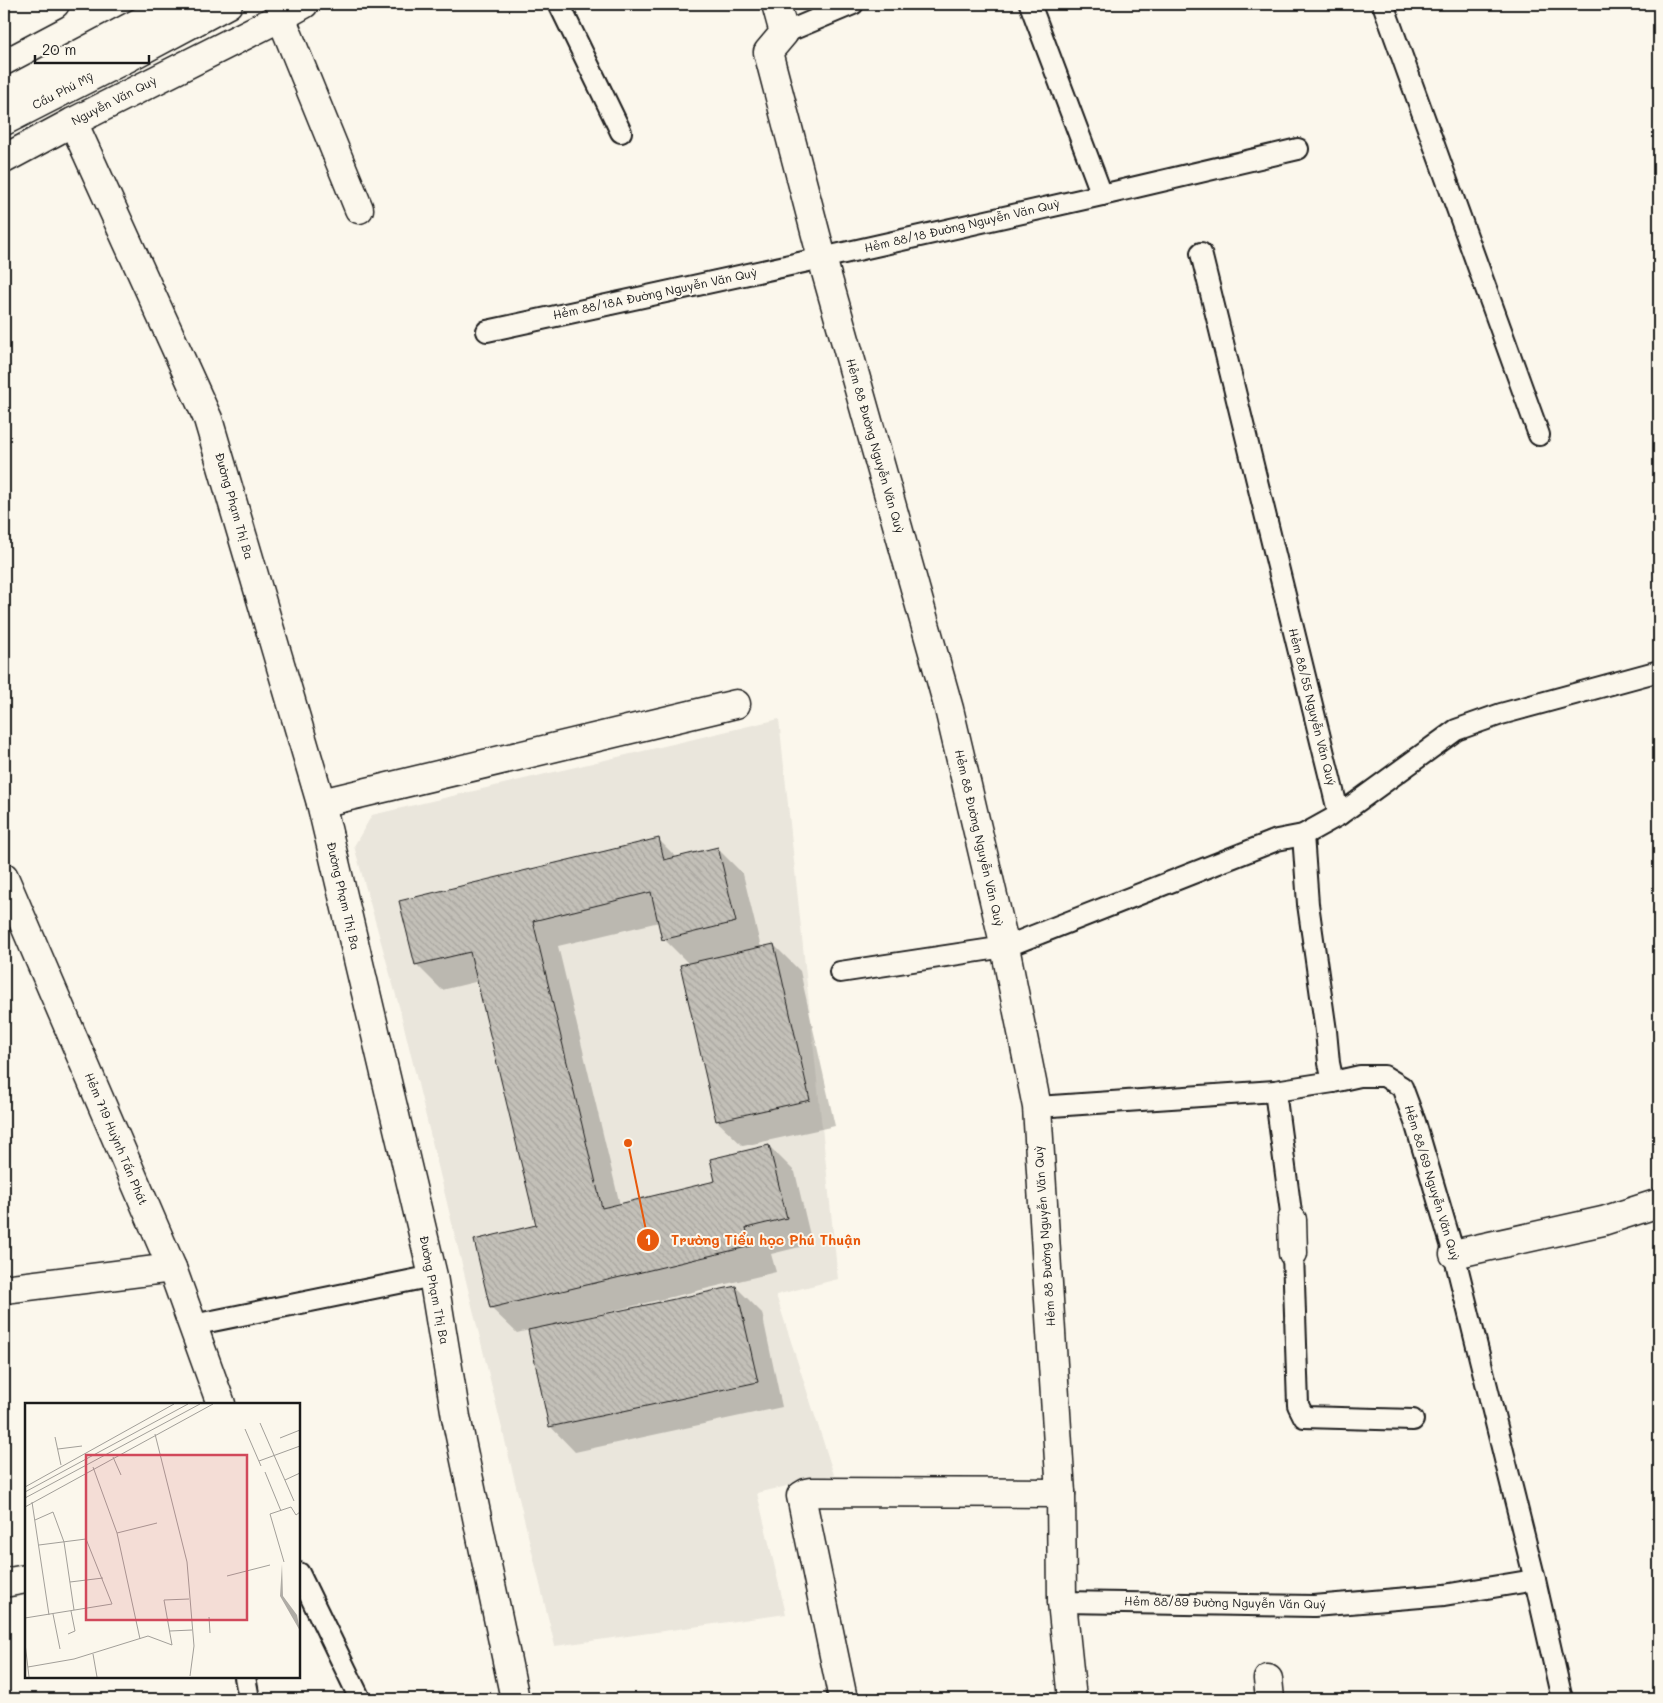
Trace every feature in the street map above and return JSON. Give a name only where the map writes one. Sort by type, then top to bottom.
[{"type":"main road","points":[[4,11],[18,4]]},
{"type":"main road","points":[[4,31],[55,4]]},
{"type":"main road","name":"Cầu Phú Mỹ","points":[[4,94],[174,4]]},
{"type":"main road","name":"Cầu Phú Mỹ","points":[[4,121],[228,4]]},
{"type":"main road","name":"Nguyễn Văn Quỳ","points":[[4,159],[304,4]]},
{"type":"main road","points":[[776,4],[784,33]]},
{"type":"main road","points":[[281,17],[359,209]]},
{"type":"main road","name":"Hẻm 88 Đường Nguyễn Văn Quỳ","points":[[784,33],[768,52],[822,258],[949,709],[1005,947],[1037,1107],[1061,1493],[1062,1602],[1072,1699]]},
{"type":"main road","name":"Đường Phạm Thị Ba","points":[[73,122],[208,419],[321,803],[434,1276],[456,1416],[514,1699]]},
{"type":"main road","points":[[321,803],[736,704]]},
{"type":"main road","name":"Hẻm 719 Huỳnh Tấn Phát","points":[[4,876],[172,1268],[220,1403]]},
{"type":"main road","points":[[1454,1254],[1602,1221],[1659,1203]]},
{"type":"main road","points":[[1292,1220],[1293,1253]]},
{"type":"main road","points":[[4,1289],[172,1268]]},
{"type":"main road","points":[[843,1699],[801,1496],[811,1492],[1061,1493]]},
{"type":"main road","points":[[4,1583],[25,1579]]},
{"type":"lane","points":[[559,4],[621,132]]},
{"type":"lane","points":[[784,33],[854,4]]},
{"type":"lane","points":[[1030,4],[1102,195]]},
{"type":"lane","points":[[1383,4],[1539,435]]},
{"type":"lane","name":"Hẻm 88/18 Đường Nguyễn Văn Quỳ","points":[[822,258],[1298,149]]},
{"type":"lane","name":"Hẻm 88/55 Nguyễn Văn Quý","points":[[1201,253],[1339,815]]},
{"type":"lane","name":"Hẻm 88/18A Đường Nguyễn Văn Quỳ","points":[[487,331],[822,258]]},
{"type":"lane","points":[[840,972],[1005,947],[1277,840],[1303,835],[1339,815],[1456,730],[1501,714],[1659,671]]},
{"type":"lane","points":[[1303,835],[1308,904],[1333,1082]]},
{"type":"lane","name":"Hẻm 88/69 Nguyễn Văn Quỳ","points":[[1037,1107],[1275,1091],[1360,1076],[1384,1076],[1402,1087],[1415,1122],[1454,1254],[1462,1294],[1535,1580],[1562,1699]]},
{"type":"lane","points":[[1275,1091],[1292,1220]]},
{"type":"lane","points":[[1293,1253],[1298,1405],[1304,1417],[1413,1420]]},
{"type":"lane","points":[[193,1325],[434,1276]]},
{"type":"lane","points":[[300,1575],[360,1699]]},
{"type":"lane","name":"Hẻm 88/89 Đường Nguyễn Văn Quý","points":[[1062,1602],[1314,1606],[1444,1595],[1535,1580]]},
{"type":"lane","points":[[245,1678],[249,1699]]},
{"type":"shaded area","points":[[779,719],[838,1279],[776,1295],[834,1475],[757,1493],[786,1614],[555,1646],[399,1006],[354,846],[372,815]]},
{"type":"building","points":[[659,838],[664,860],[718,847],[736,922],[662,940],[651,892],[533,921],[602,1208],[715,1181],[710,1159],[769,1145],[787,1218],[746,1228],[751,1246],[490,1308],[474,1240],[536,1225],[470,952],[415,965],[399,901]]},
{"type":"building","points":[[774,944],[810,1100],[716,1121],[680,965]]},
{"type":"building","points":[[736,1286],[758,1382],[549,1427],[528,1330]]},
{"type":"place","name":"Trường Tiểu học Phú Thuận","points":[[628,1143]]}]
